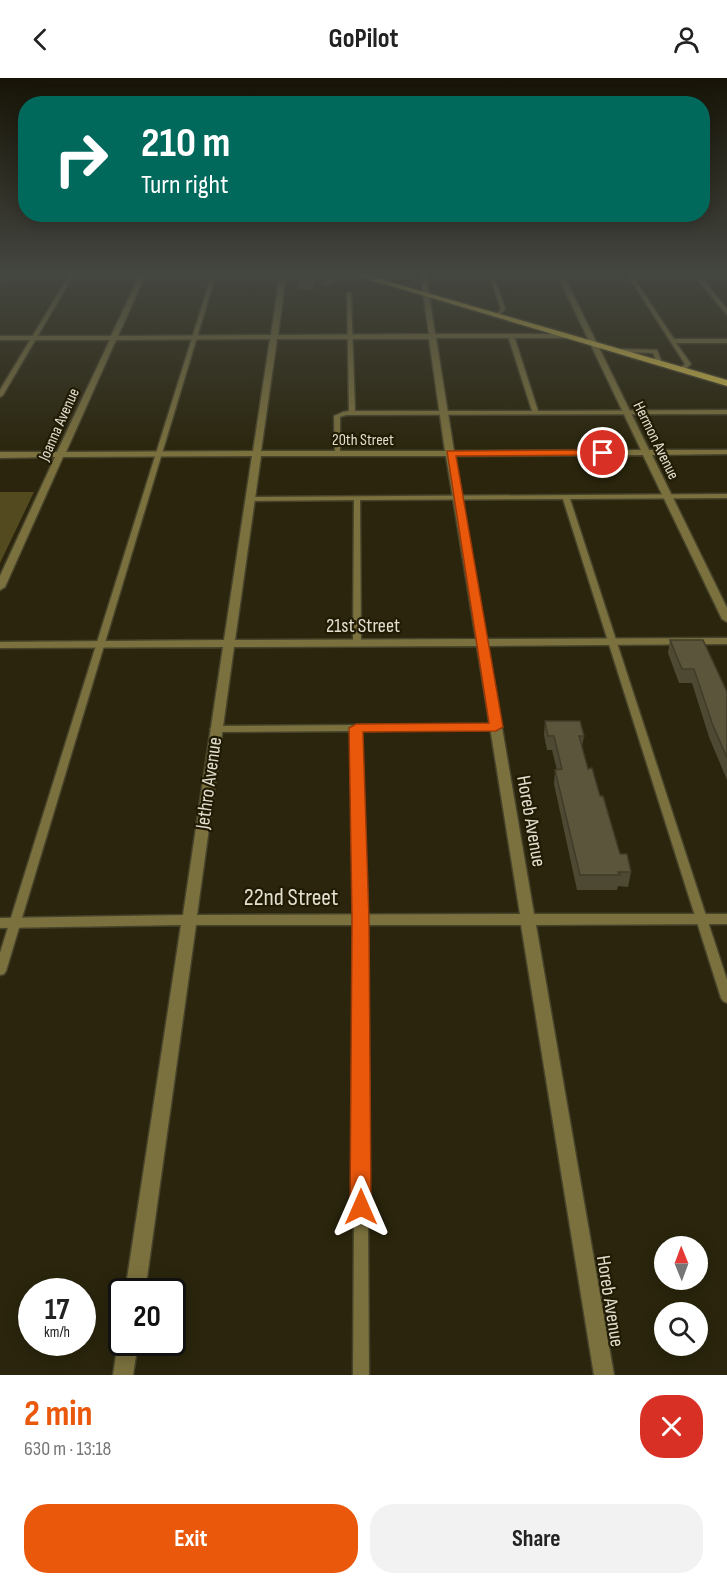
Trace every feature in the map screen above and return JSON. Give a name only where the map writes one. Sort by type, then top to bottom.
[{"type":"main road","points":[[560,335],[727,383]]},
{"type":"street","name":"Joanna Avenue","points":[[0,586],[116,335]]},
{"type":"street","name":"Hermon Avenue","points":[[589,335],[727,619]]},
{"type":"street","points":[[0,338],[565,336]]},
{"type":"street","name":"Jethro Avenue","points":[[137,1278],[215,729],[230,644],[274,337]]},
{"type":"street","name":"Horeb Avenue","points":[[432,337],[604,1375]]},
{"type":"street","name":"20th Street","points":[[0,455],[727,452]]},
{"type":"street","name":"21st Street","points":[[0,645],[727,641]]},
{"type":"street","name":"22nd Street","points":[[7,923],[361,919],[727,919]]},
{"type":"street","points":[[123,1375],[126,1356]]},
{"type":"lane","points":[[0,395],[37,335]]},
{"type":"lane","points":[[669,335],[688,364],[681,370]]},
{"type":"lane","points":[[511,336],[535,412]]},
{"type":"lane","points":[[0,971],[7,923],[100,644],[194,337]]},
{"type":"lane","points":[[351,337],[352,412]]},
{"type":"lane","points":[[673,341],[727,341]]},
{"type":"lane","points":[[337,454],[337,416],[352,412],[727,412]]},
{"type":"lane","points":[[251,499],[727,496]]},
{"type":"lane","points":[[566,497],[727,998]]},
{"type":"lane","points":[[357,498],[357,643]]},
{"type":"lane","points":[[215,729],[496,727]]},
{"type":"lane","points":[[356,728],[361,919],[361,1375]]},
{"type":"shaded area","points":[[0,492],[34,492],[0,563]]},
{"type":"building","points":[[670,640],[703,640],[727,692],[727,758],[712,723],[694,669],[682,669]]},
{"type":"building","points":[[545,721],[580,721],[584,736],[579,736],[588,769],[592,768],[620,854],[627,854],[631,872],[618,872],[620,875],[580,875],[555,770],[562,769],[554,736],[548,736]]},
{"type":"route","points":[[361,1207],[361,919],[356,728],[496,727],[450,453],[603,453]]}]
